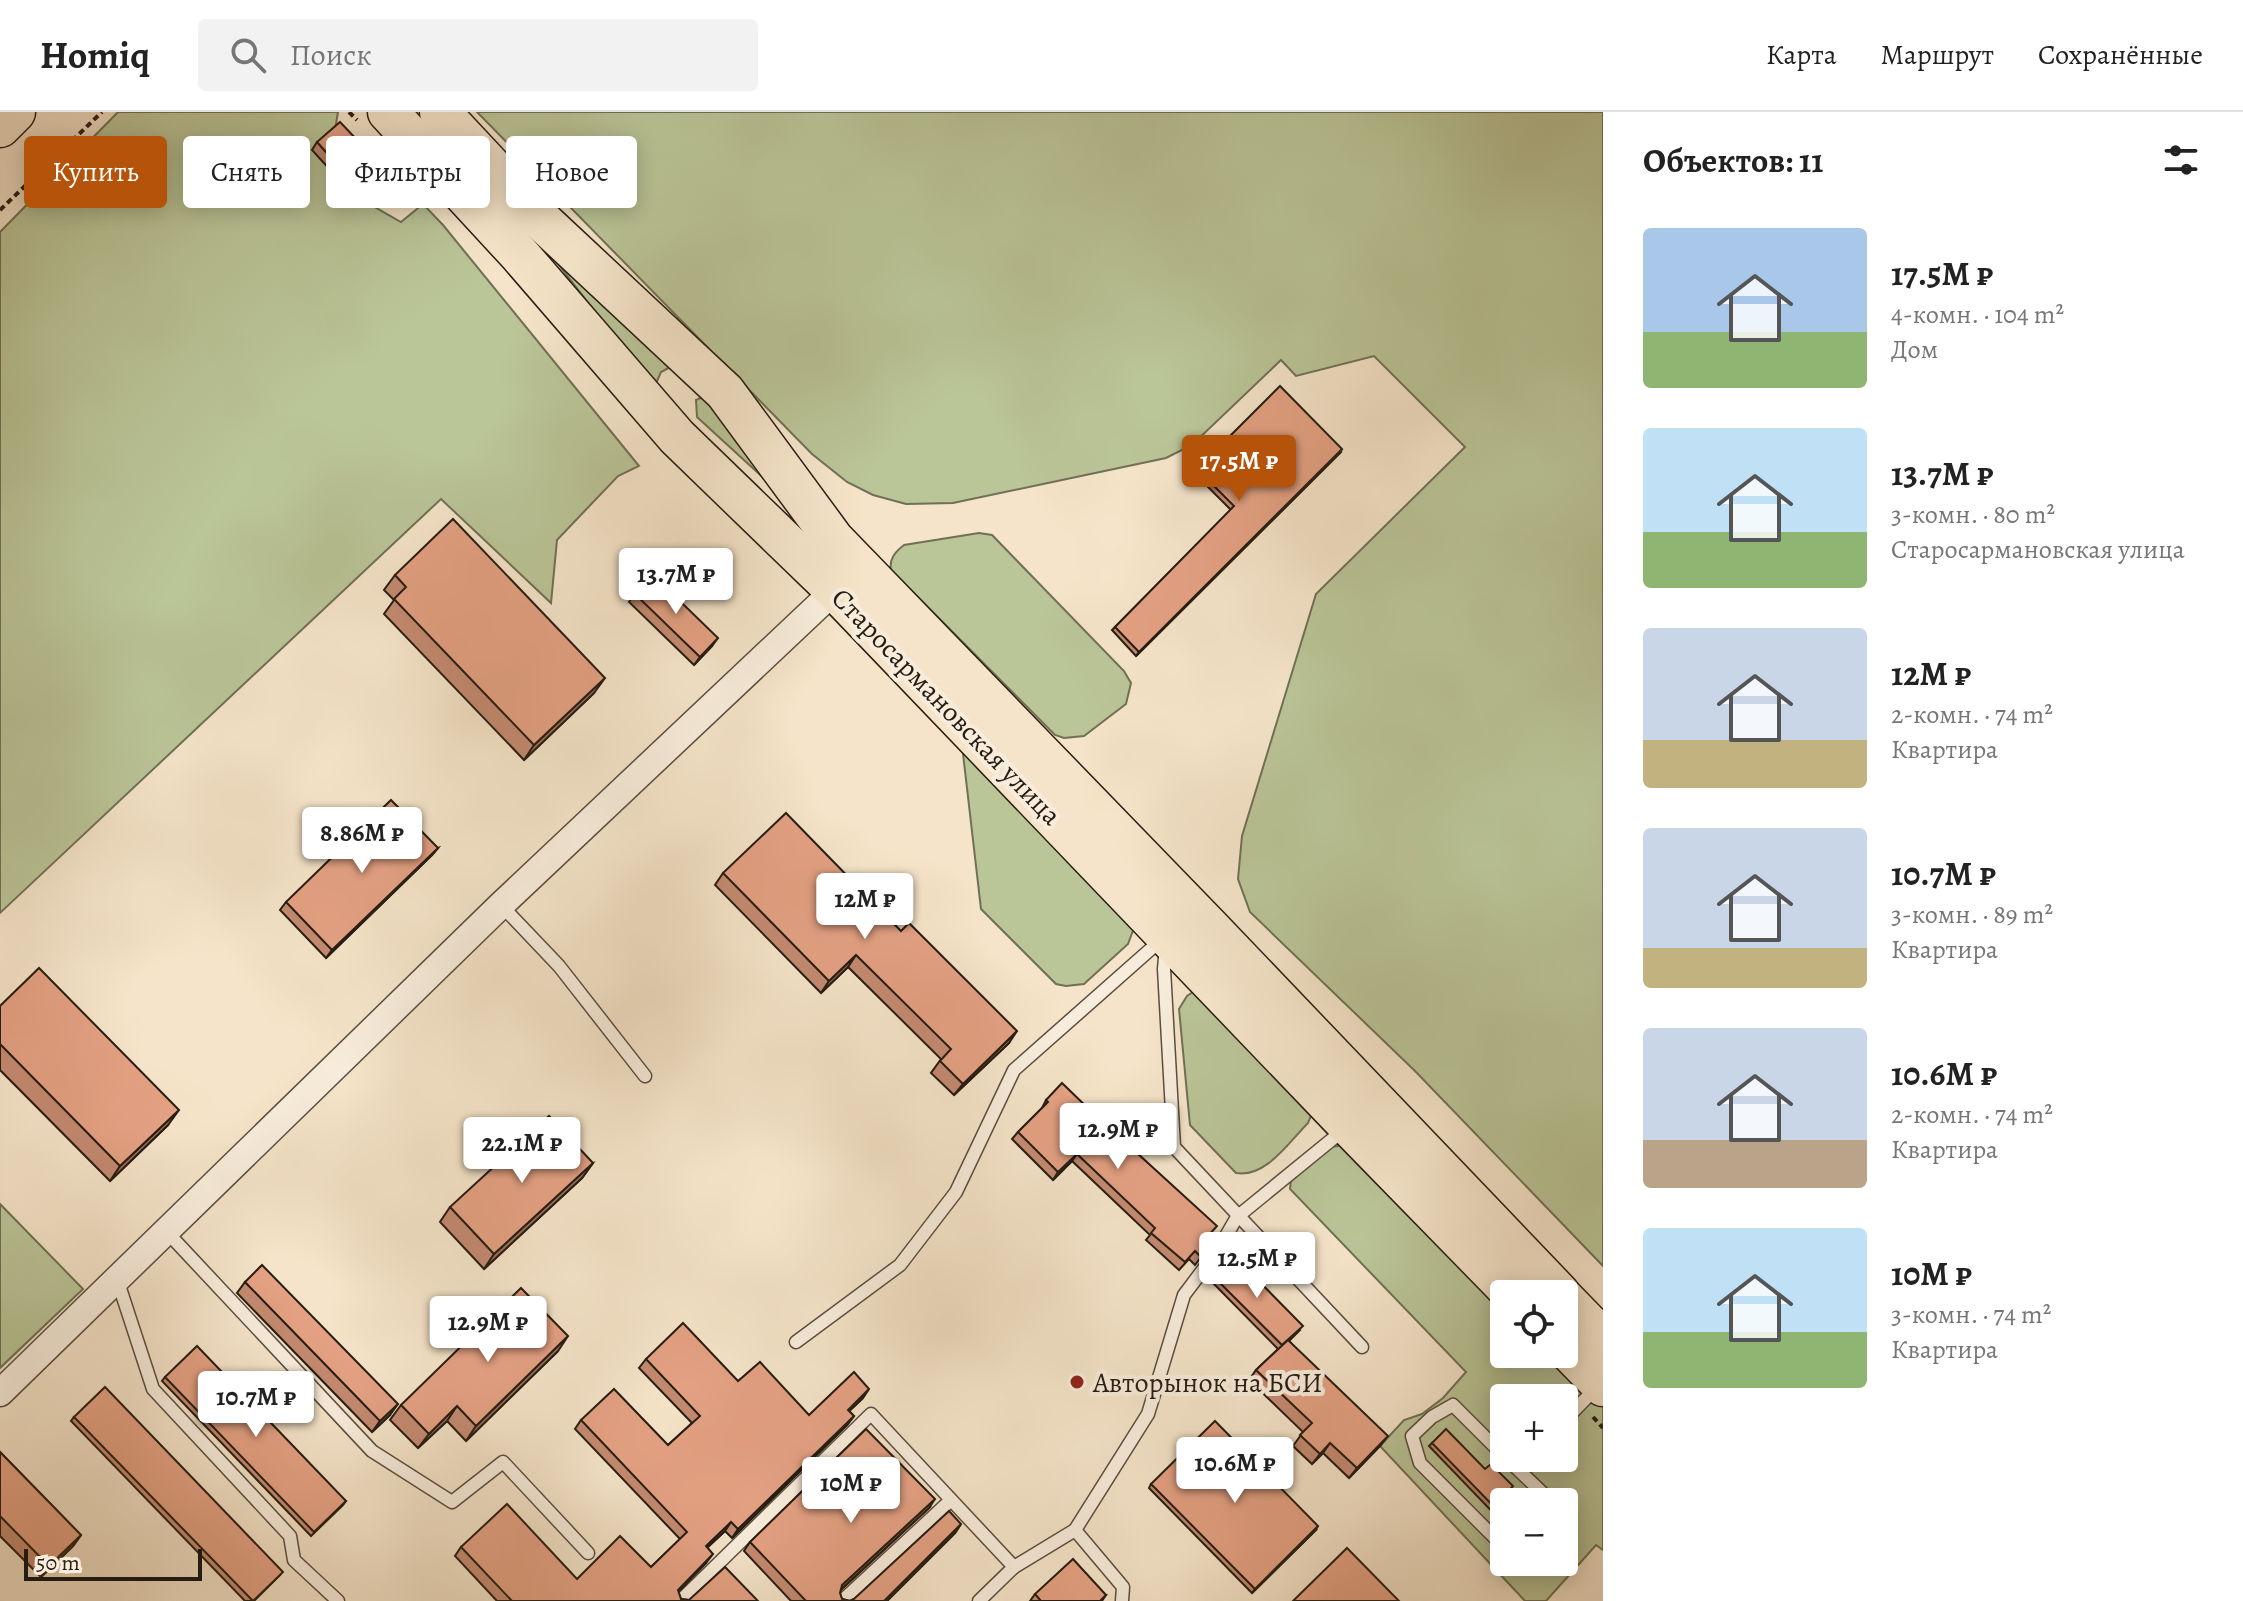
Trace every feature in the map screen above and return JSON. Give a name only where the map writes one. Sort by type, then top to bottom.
[{"type":"main road","points":[[0,127],[15,112]]},
{"type":"main road","name":"Старосармановская улица","points":[[388,112],[519,254],[677,437],[835,590],[1499,1280]]},
{"type":"main road","name":"Старосармановская улица","points":[[440,112],[540,219],[725,392],[834,540],[1547,1280]]},
{"type":"main road","points":[[677,437],[673,415],[681,395],[691,390],[725,392]]},
{"type":"main road","points":[[1578,1313],[1603,1339]]},
{"type":"main road","points":[[1578,1360],[1602,1384]]},
{"type":"street","points":[[0,1393],[501,905],[835,590]]},
{"type":"lane","points":[[501,905],[559,966],[645,1076]]},
{"type":"lane","points":[[1167,935],[1164,969],[1174,1147],[1362,1347]]},
{"type":"lane","points":[[796,1342],[900,1265],[956,1192],[1014,1070],[1167,935]]},
{"type":"lane","points":[[979,1601],[1014,1567],[1075,1530],[1148,1414],[1184,1295],[1218,1250],[1237,1217],[1348,1125]]},
{"type":"lane","points":[[166,1231],[372,1451],[452,1502],[503,1462],[588,1553]]},
{"type":"lane","points":[[117,1279],[153,1389],[290,1536],[294,1560],[338,1601]]},
{"type":"lane","points":[[1578,1407],[1602,1384]]},
{"type":"lane","points":[[1490,1442],[1453,1405],[1432,1417],[1412,1436],[1420,1463],[1490,1533]]},
{"type":"lane","points":[[680,1601],[871,1414],[1014,1567]]},
{"type":"lane","points":[[1520,1472],[1537,1488]]},
{"type":"lane","points":[[842,1601],[951,1500]]},
{"type":"lane","points":[[1075,1530],[1123,1587],[1122,1601]]},
{"type":"path","points":[[0,210],[102,112]]},
{"type":"green space","points":[[118,112],[338,112],[337,136],[326,136],[326,208],[376,208],[401,222],[418,208],[427,208],[639,466],[618,476],[557,540],[551,603],[441,499],[0,913],[0,232],[24,208],[167,208],[167,136],[94,136]]},
{"type":"green space","points":[[477,112],[1603,112],[1603,1266],[1415,1071],[1250,912],[1238,879],[1242,836],[1316,594],[1465,447],[1374,356],[1296,376],[1281,360],[1192,445],[1166,458],[953,503],[906,504],[873,495],[847,482],[812,454],[571,208],[637,208],[637,136],[506,136],[506,142]]},
{"type":"green space","points":[[542,243],[676,364],[661,372],[654,388]]},
{"type":"green space","points":[[703,397],[816,526],[697,417],[696,400]]},
{"type":"green space","points":[[979,533],[992,535],[1124,671],[1131,683],[1126,704],[1084,736],[1064,738],[1055,735],[891,570],[893,556],[904,545]]},
{"type":"green space","points":[[962,745],[1134,928],[1128,944],[1084,984],[1056,984],[981,909]]},
{"type":"green space","points":[[1199,988],[1312,1113],[1308,1123],[1276,1157],[1247,1173],[1236,1173],[1190,1125],[1179,1009],[1187,996]]},
{"type":"green space","points":[[1346,1145],[1490,1284],[1490,1368],[1570,1368],[1603,1402],[1603,1550],[1596,1545],[1578,1565],[1578,1488],[1490,1488],[1490,1564],[1380,1446],[1404,1420],[1422,1414],[1443,1398],[1466,1372],[1290,1189],[1291,1181],[1330,1147]]},
{"type":"green space","points":[[0,1204],[83,1289],[0,1368]]},
{"type":"green space","points":[[1502,1576],[1568,1576],[1546,1601],[1525,1601]]},
{"type":"building","points":[[340,122],[353,136],[326,136],[326,152],[317,142]]},
{"type":"building","points":[[1280,386],[1342,449],[1139,652],[1115,627],[1234,506],[1197,469]]},
{"type":"building","points":[[453,519],[605,678],[534,745],[394,599],[406,587],[395,575]]},
{"type":"building","points":[[653,575],[718,638],[700,657],[635,594]]},
{"type":"building","points":[[391,800],[438,848],[332,950],[286,902]]},
{"type":"building","points":[[786,813],[901,931],[909,923],[1017,1031],[963,1084],[940,1061],[951,1049],[856,955],[829,981],[723,873]]},
{"type":"building","points":[[39,968],[179,1110],[120,1166],[0,1044],[0,1006]]},
{"type":"building","points":[[1062,1083],[1217,1226],[1208,1236],[1213,1241],[1201,1257],[1195,1251],[1185,1262],[1151,1233],[1155,1228],[1077,1154],[1058,1172],[1018,1132]]},
{"type":"building","points":[[549,1116],[593,1163],[494,1254],[450,1207]]},
{"type":"building","points":[[1223,1258],[1232,1266],[1238,1260],[1303,1326],[1282,1345],[1211,1274]]},
{"type":"building","points":[[262,1265],[398,1404],[380,1421],[245,1282]]},
{"type":"building","points":[[521,1288],[568,1336],[476,1426],[457,1406],[429,1434],[401,1405]]},
{"type":"building","points":[[683,1323],[738,1381],[760,1362],[809,1415],[854,1372],[869,1389],[848,1410],[854,1416],[738,1529],[731,1522],[706,1546],[713,1554],[678,1590],[681,1599],[689,1600],[725,1567],[758,1601],[512,1601],[461,1547],[507,1504],[577,1579],[620,1536],[651,1567],[687,1532],[581,1420],[614,1389],[668,1445],[700,1416],[646,1359]]},
{"type":"building","points":[[1288,1340],[1388,1436],[1357,1468],[1330,1443],[1320,1454],[1300,1435],[1312,1423],[1256,1370]]},
{"type":"building","points":[[197,1346],[346,1501],[314,1532],[165,1377]]},
{"type":"building","points":[[105,1387],[283,1572],[253,1601],[74,1417]]},
{"type":"building","points":[[1215,1421],[1318,1526],[1255,1589],[1151,1484]]},
{"type":"building","points":[[866,1429],[935,1499],[842,1585],[842,1599],[850,1601],[806,1601],[750,1542]]},
{"type":"building","points":[[1446,1429],[1485,1469],[1490,1465],[1490,1472],[1499,1472],[1513,1486],[1490,1488],[1490,1503],[1432,1443]]},
{"type":"building","points":[[0,1452],[81,1535],[49,1566],[0,1516]]},
{"type":"building","points":[[949,1511],[961,1524],[884,1601],[850,1601]]},
{"type":"building","points":[[1347,1548],[1399,1601],[1293,1601]]},
{"type":"building","points":[[1073,1559],[1106,1595],[1100,1601],[1041,1601],[1035,1594]]},
{"type":"place","name":"Авторынок на БСИ","points":[[1077,1382]]}]
